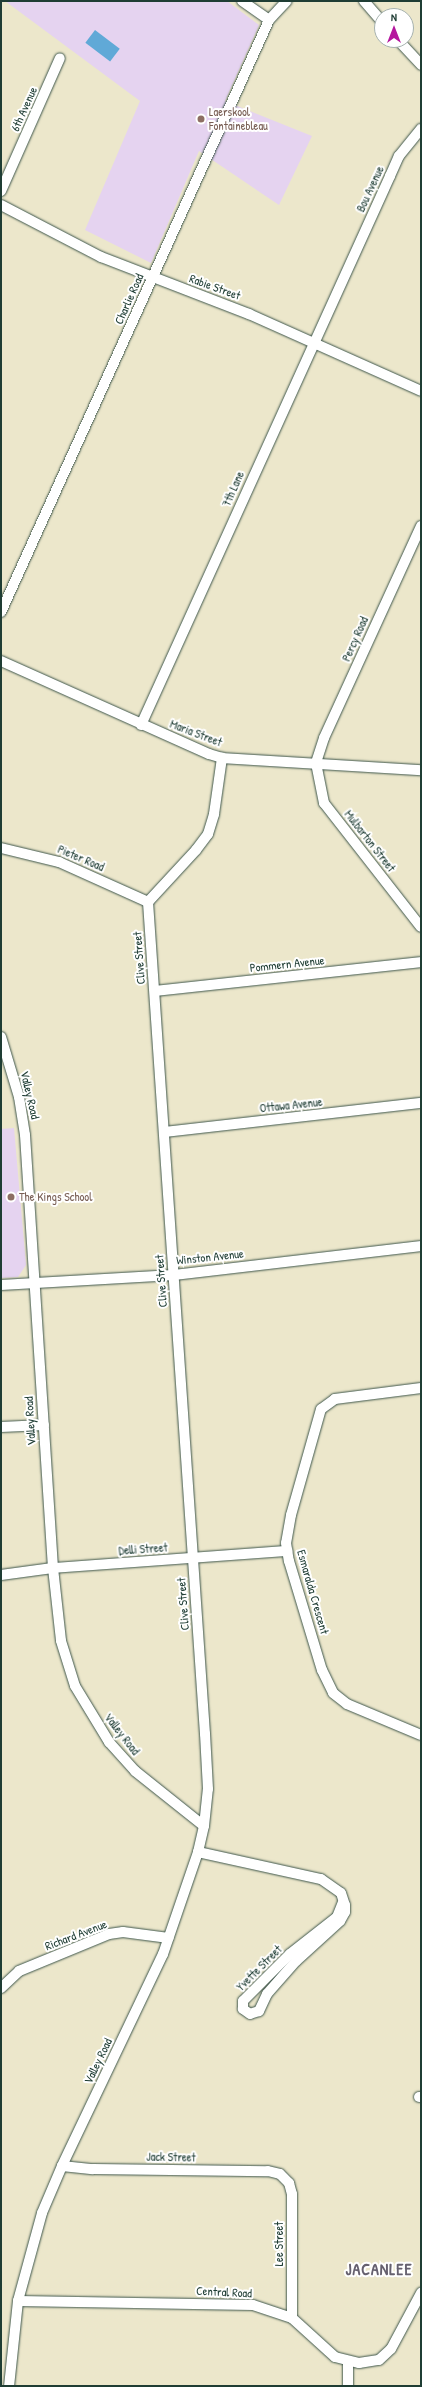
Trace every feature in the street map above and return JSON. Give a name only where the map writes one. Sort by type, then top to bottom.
[{"type":"street","points":[[242,1],[268,20]]},
{"type":"street","name":"Charlie Road","points":[[1,612],[268,20],[287,1]]},
{"type":"street","points":[[364,1],[374,13]]},
{"type":"street","points":[[405,48],[421,65]]},
{"type":"street","name":"6th Avenue","points":[[1,191],[60,58]]},
{"type":"street","name":"Bou Avenue","points":[[349,264],[399,156],[421,129]]},
{"type":"street","name":"Rabie Street","points":[[1,205],[101,257],[152,278],[249,314],[421,391]]},
{"type":"street","name":"7th Lane","points":[[141,725],[349,264]]},
{"type":"street","name":"Percy Road","points":[[316,763],[324,738],[421,526]]},
{"type":"street","name":"Maria Street","points":[[1,661],[141,725],[222,758],[421,770]]},
{"type":"street","points":[[148,902],[196,850],[208,834],[214,814],[222,758]]},
{"type":"street","name":"Mulbarton Street","points":[[316,763],[324,802],[421,927]]},
{"type":"street","name":"Pieter Road","points":[[1,848],[59,862],[148,902]]},
{"type":"street","name":"Clive Street","points":[[148,902],[165,1132],[192,1558],[208,1779],[204,1826]]},
{"type":"street","name":"Pommern Avenue","points":[[155,991],[421,962]]},
{"type":"street","name":"Valley Road","points":[[1,1037],[23,1120],[53,1568],[61,1641],[70,1671],[85,1705],[124,1761],[204,1826],[198,1852],[169,1938],[62,2166],[33,2238],[18,2300],[9,2386]]},
{"type":"street","name":"Ottawa Avenue","points":[[165,1132],[421,1103]]},
{"type":"street","name":"Winston Avenue","points":[[1,1286],[174,1275],[421,1246]]},
{"type":"street","name":"Esmaralda Crescent","points":[[421,1388],[335,1399],[321,1409],[291,1515],[287,1551],[322,1670],[333,1693],[347,1704],[421,1735]]},
{"type":"street","points":[[1,1427],[44,1425]]},
{"type":"street","name":"Delli Street","points":[[1,1575],[53,1568],[287,1551]]},
{"type":"street","points":[[198,1852],[321,1879],[341,1893],[344,1902]]},
{"type":"street","name":"Yvette Street","points":[[344,1902],[346,1909],[340,1920],[296,1961],[267,1994],[259,2011],[253,2014],[245,2011],[243,2004],[246,1999],[290,1954],[337,1917],[344,1902]]},
{"type":"street","name":"Richard Avenue","points":[[1,1988],[19,1971],[109,1934],[123,1932],[169,1938]]},
{"type":"street","name":"Jack Street","points":[[62,2166],[93,2169],[268,2171],[280,2174]]},
{"type":"street","name":"Lee Street","points":[[280,2174],[289,2183],[292,2194],[292,2318]]},
{"type":"street","name":"Central Road","points":[[18,2300],[243,2304],[264,2308],[292,2318],[326,2350],[348,2362],[371,2362],[386,2355],[392,2349],[421,2293]]},
{"type":"street","points":[[348,2362],[348,2386]]},
{"type":"shaded area","name":"Laerskool Fontainebleau","points":[[5,1],[227,1],[259,25],[225,101],[312,136],[279,205],[199,151],[151,263],[85,230],[140,101]]},
{"type":"shaded area","name":"The Kings School","points":[[14,1128],[26,1265],[18,1277],[1,1278],[1,1129]]},
{"type":"water","points":[[95,30],[120,49],[110,61],[85,43]]},
{"type":"place","name":"Laerskool Fontainebleau","points":[[201,119]]},
{"type":"place","name":"The Kings School","points":[[11,1197]]},
{"type":"district","name":"JACANLEE","points":[[379,2269]]}]
